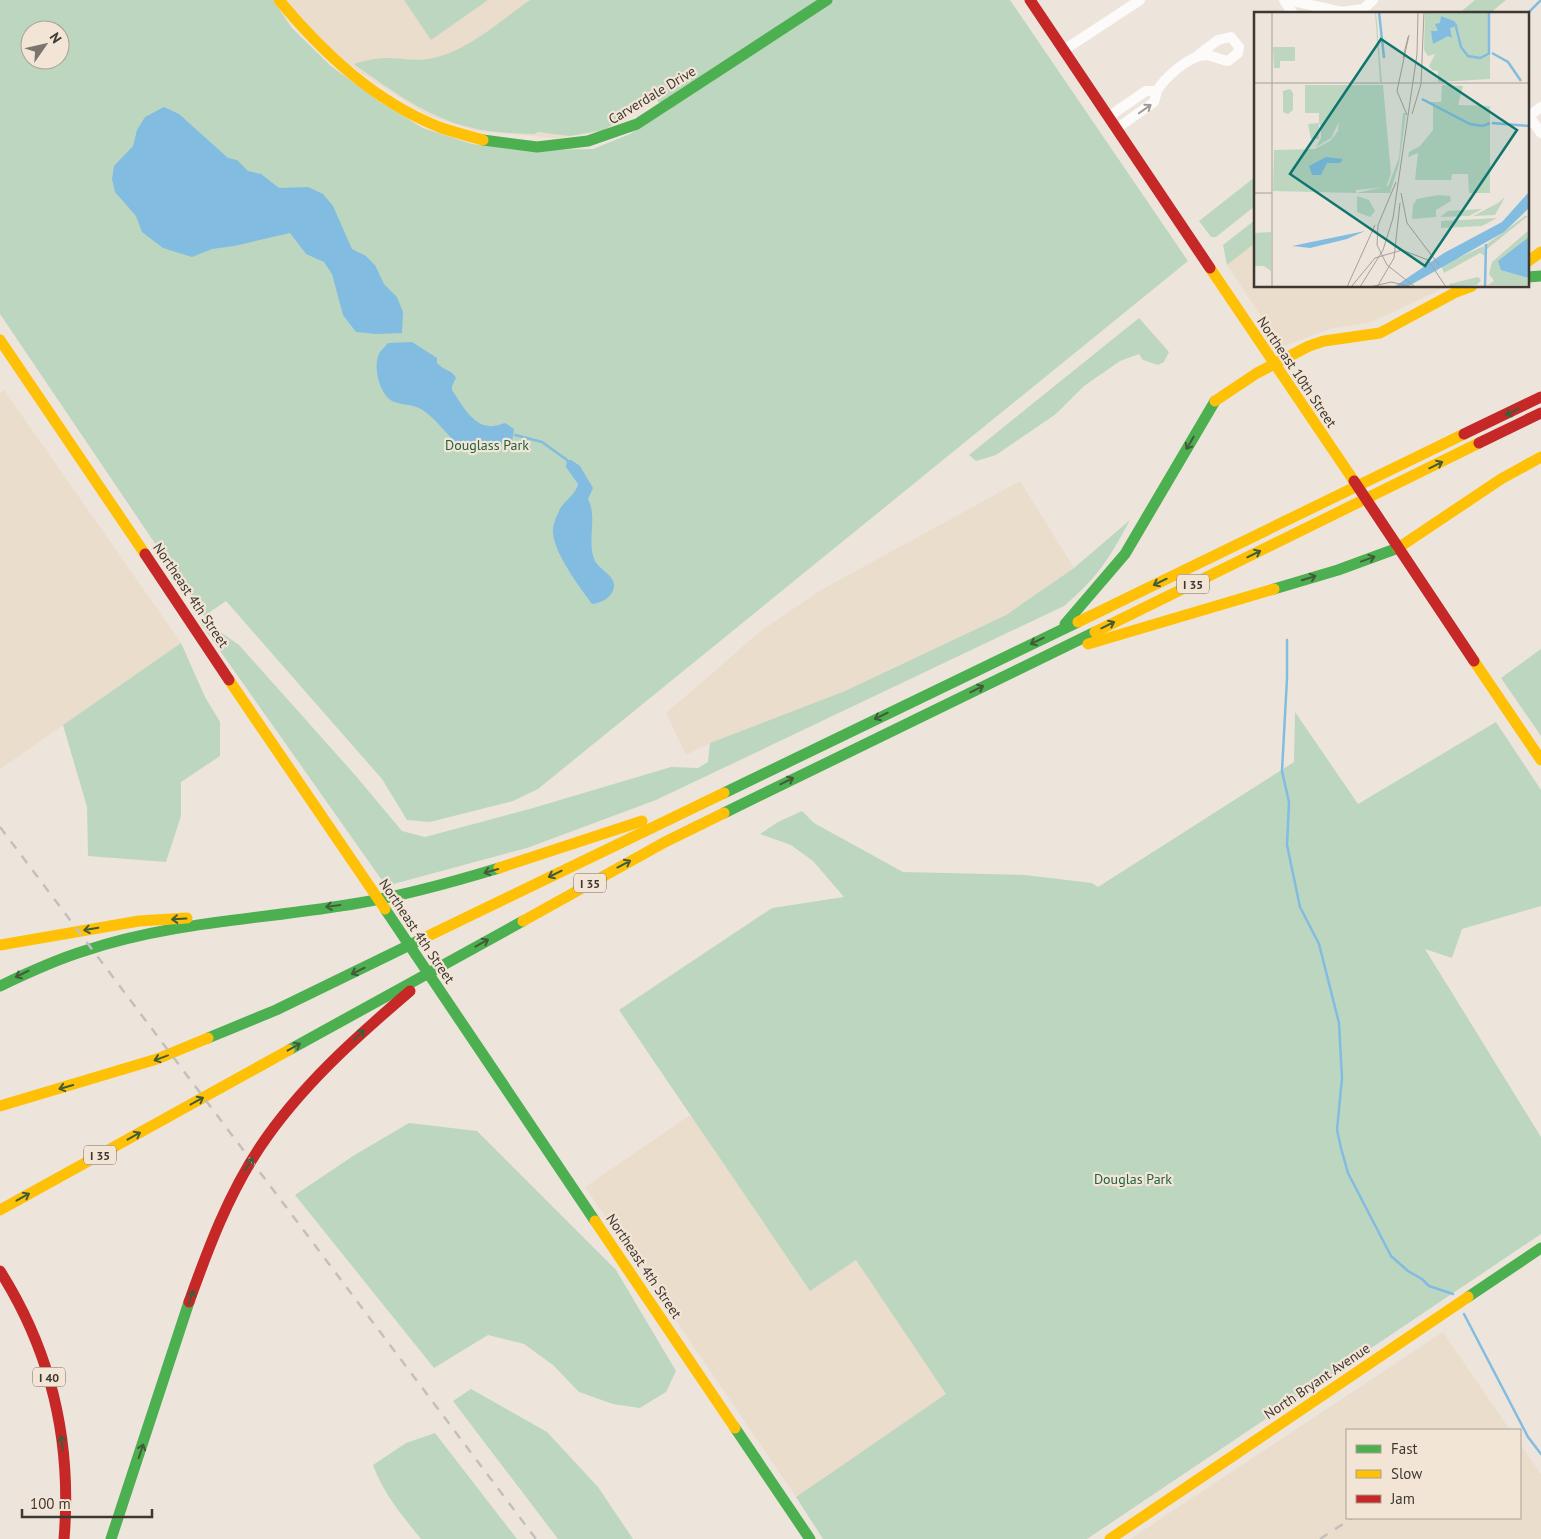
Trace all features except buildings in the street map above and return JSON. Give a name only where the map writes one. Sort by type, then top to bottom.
[{"type":"main road","name":"Carverdale Drive","points":[[279,0],[327,56],[416,118],[460,135],[490,142],[527,146],[556,146],[591,142],[612,137],[637,124],[828,0]]},
{"type":"main road","name":"Northeast 10th Street","points":[[1030,0],[1541,760]]},
{"type":"main road","points":[[1528,261],[1541,252]]},
{"type":"main road","points":[[1528,277],[1541,276]]},
{"type":"main road","points":[[1060,630],[1125,554],[1215,401],[1274,364],[1324,341],[1380,333],[1467,288]]},
{"type":"main road","name":"Northeast 4th Street","points":[[0,340],[810,1539]]},
{"type":"main road","name":"I 35","points":[[0,1106],[113,1074],[207,1040],[276,1010],[1541,398]]},
{"type":"main road","name":"I 35","points":[[0,1210],[665,842],[1541,413]]},
{"type":"main road","points":[[1048,654],[1140,630],[1338,570],[1398,548],[1494,484],[1541,456]]},
{"type":"main road","points":[[0,986],[45,964],[99,945],[141,936],[359,903],[439,886],[521,862],[709,799]]},
{"type":"main road","points":[[0,945],[139,921],[280,914]]},
{"type":"main road","points":[[111,1539],[192,1293],[227,1208],[243,1175],[278,1122],[325,1068],[439,966]]},
{"type":"main road","name":"North Bryant Avenue","points":[[1110,1539],[1541,1248]]},
{"type":"main road","name":"I 40","points":[[0,1272],[22,1310],[49,1378],[58,1413],[67,1491],[64,1539]]},
{"type":"street","points":[[1064,50],[1127,4],[1140,0]]},
{"type":"street","points":[[1284,0],[1292,12]]},
{"type":"street","points":[[1289,0],[1342,12],[1361,11],[1373,0]]},
{"type":"street","points":[[1116,129],[1154,102],[1157,97],[1157,91],[1164,79],[1197,56]]},
{"type":"street","points":[[1108,117],[1146,91],[1157,91]]},
{"type":"street","points":[[1541,107],[1528,117],[1541,133]]},
{"type":"shaded area","points":[[287,0],[591,0],[655,97],[605,131],[555,138],[476,131],[429,116],[364,75],[331,50]]},
{"type":"shaded area","points":[[1254,244],[1254,288],[1444,288],[1372,322],[1330,329],[1281,347],[1227,265]]},
{"type":"shaded area","points":[[4,390],[181,643],[0,769],[0,393]]},
{"type":"shaded area","points":[[1020,481],[1074,568],[1006,615],[845,691],[710,743],[686,755],[666,713],[762,630],[821,590]]},
{"type":"shaded area","points":[[690,1115],[810,1291],[856,1260],[947,1394],[796,1497],[585,1187]]},
{"type":"shaded area","points":[[1443,1332],[1509,1429],[1346,1429],[1346,1519],[1521,1519],[1521,1445],[1541,1474],[1541,1539],[1130,1539]]},
{"type":"green space","name":"Douglass Park","points":[[0,0],[273,0],[292,28],[331,66],[381,103],[423,128],[472,144],[527,150],[593,149],[630,134],[665,112],[655,97],[604,130],[570,136],[538,132],[534,134],[485,130],[453,122],[423,109],[355,65],[356,63],[382,58],[423,60],[442,56],[482,35],[530,0],[1010,0],[1188,261],[538,789],[513,801],[430,822],[407,820],[382,779],[226,601],[204,616],[0,314]]},
{"type":"green space","points":[[404,0],[488,0],[431,40]]},
{"type":"green space","points":[[1475,0],[1506,0],[1491,12],[1460,12]]},
{"type":"green space","points":[[1254,178],[1254,207],[1216,237],[1211,237],[1199,221]]},
{"type":"green space","points":[[1254,221],[1254,244],[1227,265],[1223,245]]},
{"type":"green space","points":[[1139,318],[1169,352],[1164,362],[1158,365],[1143,360],[1139,354],[1120,361],[1084,386],[1056,414],[996,455],[976,461],[969,455]]},
{"type":"green space","points":[[1130,520],[1102,567],[1086,586],[1064,606],[656,800],[527,848],[386,886],[199,621],[219,631],[239,645],[355,775],[402,831],[425,837],[533,808],[671,767],[698,768],[708,762],[710,743],[845,691],[1006,615],[1074,568]]},
{"type":"green space","points":[[181,643],[205,697],[220,722],[220,756],[181,782],[181,816],[166,862],[88,856],[87,807],[63,725]]},
{"type":"green space","points":[[1541,649],[1541,736],[1501,678]]},
{"type":"green space","name":"Douglas Park","points":[[1295,712],[1358,804],[1496,722],[1541,790],[1541,906],[1462,929],[1452,958],[1425,949],[1541,1137],[1541,1234],[1087,1539],[823,1539],[796,1497],[946,1394],[856,1260],[810,1291],[619,1010],[772,908],[844,897],[813,861],[791,845],[760,834],[778,822],[802,811],[814,823],[903,872],[1025,875],[1092,883],[1098,887],[1294,762]]},
{"type":"green space","points":[[409,1123],[477,1131],[616,1270],[676,1371],[666,1392],[640,1408],[613,1404],[579,1392],[553,1365],[524,1344],[488,1335],[434,1368],[295,1195],[353,1156]]},
{"type":"green space","points":[[471,1389],[547,1432],[598,1487],[633,1539],[558,1539],[453,1401]]},
{"type":"green space","points":[[435,1433],[517,1539],[421,1539],[400,1513],[382,1486],[373,1465],[406,1443]]},
{"type":"water","points":[[164,107],[179,114],[228,158],[237,160],[248,171],[261,174],[279,188],[308,187],[323,194],[333,206],[352,249],[366,256],[375,265],[384,284],[397,297],[403,312],[402,333],[376,334],[356,332],[343,315],[332,274],[324,262],[306,254],[290,233],[212,249],[192,257],[163,248],[142,232],[136,216],[115,192],[112,179],[114,166],[133,146],[137,130],[145,117]]},
{"type":"water","points":[[412,342],[437,358],[437,363],[454,375],[456,378],[452,390],[472,418],[483,425],[489,426],[505,423],[514,429],[512,442],[506,445],[484,441],[467,451],[427,413],[414,406],[392,401],[387,397],[380,386],[378,378],[377,364],[380,352],[388,343]]},
{"type":"water","points":[[567,460],[571,460],[580,466],[593,488],[588,499],[592,514],[593,554],[597,564],[614,582],[612,593],[609,596],[603,601],[592,604],[569,570],[555,543],[553,534],[559,511],[575,491],[578,484],[566,467]]},
{"type":"waterway","points":[[1528,13],[1541,0]]},
{"type":"waterway","points":[[515,435],[542,442],[567,460]]},
{"type":"waterway","points":[[1287,640],[1282,771],[1289,802],[1287,845],[1300,907],[1319,944],[1339,1023],[1342,1078],[1337,1130],[1341,1148],[1348,1173],[1391,1256],[1429,1286],[1453,1294]]},
{"type":"waterway","points":[[1464,1314],[1528,1437],[1541,1454]]},
{"type":"railway","points":[[0,827],[536,1539]]},
{"type":"railway","points":[[1320,1539],[1350,1519]]},
{"type":"traffic: fast","points":[[483,140],[537,147],[588,141],[637,124],[827,0]]},
{"type":"traffic: fast","points":[[1528,277],[1541,276]]},
{"type":"traffic: fast","points":[[1065,624],[1125,554],[1215,401]]},
{"type":"traffic: fast","points":[[1274,589],[1338,570],[1398,548]]},
{"type":"traffic: fast","points":[[724,793],[1078,622]]},
{"type":"traffic: fast","points":[[724,813],[1095,632]]},
{"type":"traffic: fast","points":[[0,986],[62,958],[117,941],[186,927],[377,900],[430,888],[499,868]]},
{"type":"traffic: fast","points":[[385,909],[595,1221]]},
{"type":"traffic: fast","points":[[289,1050],[523,921]]},
{"type":"traffic: fast","points":[[208,1038],[276,1010],[424,938]]},
{"type":"traffic: fast","points":[[1468,1297],[1541,1248]]},
{"type":"traffic: fast","points":[[111,1539],[189,1302]]},
{"type":"traffic: fast","points":[[735,1428],[810,1539]]},
{"type":"traffic: slow","points":[[279,0],[313,39],[351,74],[371,89],[393,104],[439,127],[483,140]]},
{"type":"traffic: slow","points":[[1528,261],[1541,252]]},
{"type":"traffic: slow","points":[[1210,268],[1354,481]]},
{"type":"traffic: slow","points":[[1215,401],[1257,373],[1309,346],[1324,341],[1380,333],[1467,288]]},
{"type":"traffic: slow","points":[[0,340],[145,554]]},
{"type":"traffic: slow","points":[[1078,622],[1464,434]]},
{"type":"traffic: slow","points":[[1095,632],[1479,443]]},
{"type":"traffic: slow","points":[[1398,548],[1501,479],[1541,457]]},
{"type":"traffic: slow","points":[[1088,644],[1274,589]]},
{"type":"traffic: slow","points":[[1474,661],[1541,760]]},
{"type":"traffic: slow","points":[[229,680],[385,909]]},
{"type":"traffic: slow","points":[[424,938],[724,793]]},
{"type":"traffic: slow","points":[[523,921],[665,842],[724,813]]},
{"type":"traffic: slow","points":[[499,868],[642,821]]},
{"type":"traffic: slow","points":[[0,945],[139,921],[187,918]]},
{"type":"traffic: slow","points":[[0,1106],[157,1059],[208,1038]]},
{"type":"traffic: slow","points":[[0,1210],[289,1050]]},
{"type":"traffic: slow","points":[[595,1221],[735,1428]]},
{"type":"traffic: slow","points":[[1110,1539],[1468,1297]]},
{"type":"traffic: jam","points":[[1030,0],[1210,268]]},
{"type":"traffic: jam","points":[[1464,434],[1541,397]]},
{"type":"traffic: jam","points":[[1479,443],[1541,413]]},
{"type":"traffic: jam","points":[[1354,481],[1474,661]]},
{"type":"traffic: jam","points":[[145,554],[229,680]]},
{"type":"traffic: jam","points":[[189,1302],[211,1242],[228,1203],[260,1147],[293,1104],[329,1064],[410,991]]},
{"type":"traffic: jam","points":[[0,1271],[18,1302],[33,1334],[54,1400],[65,1468],[64,1539]]}]
